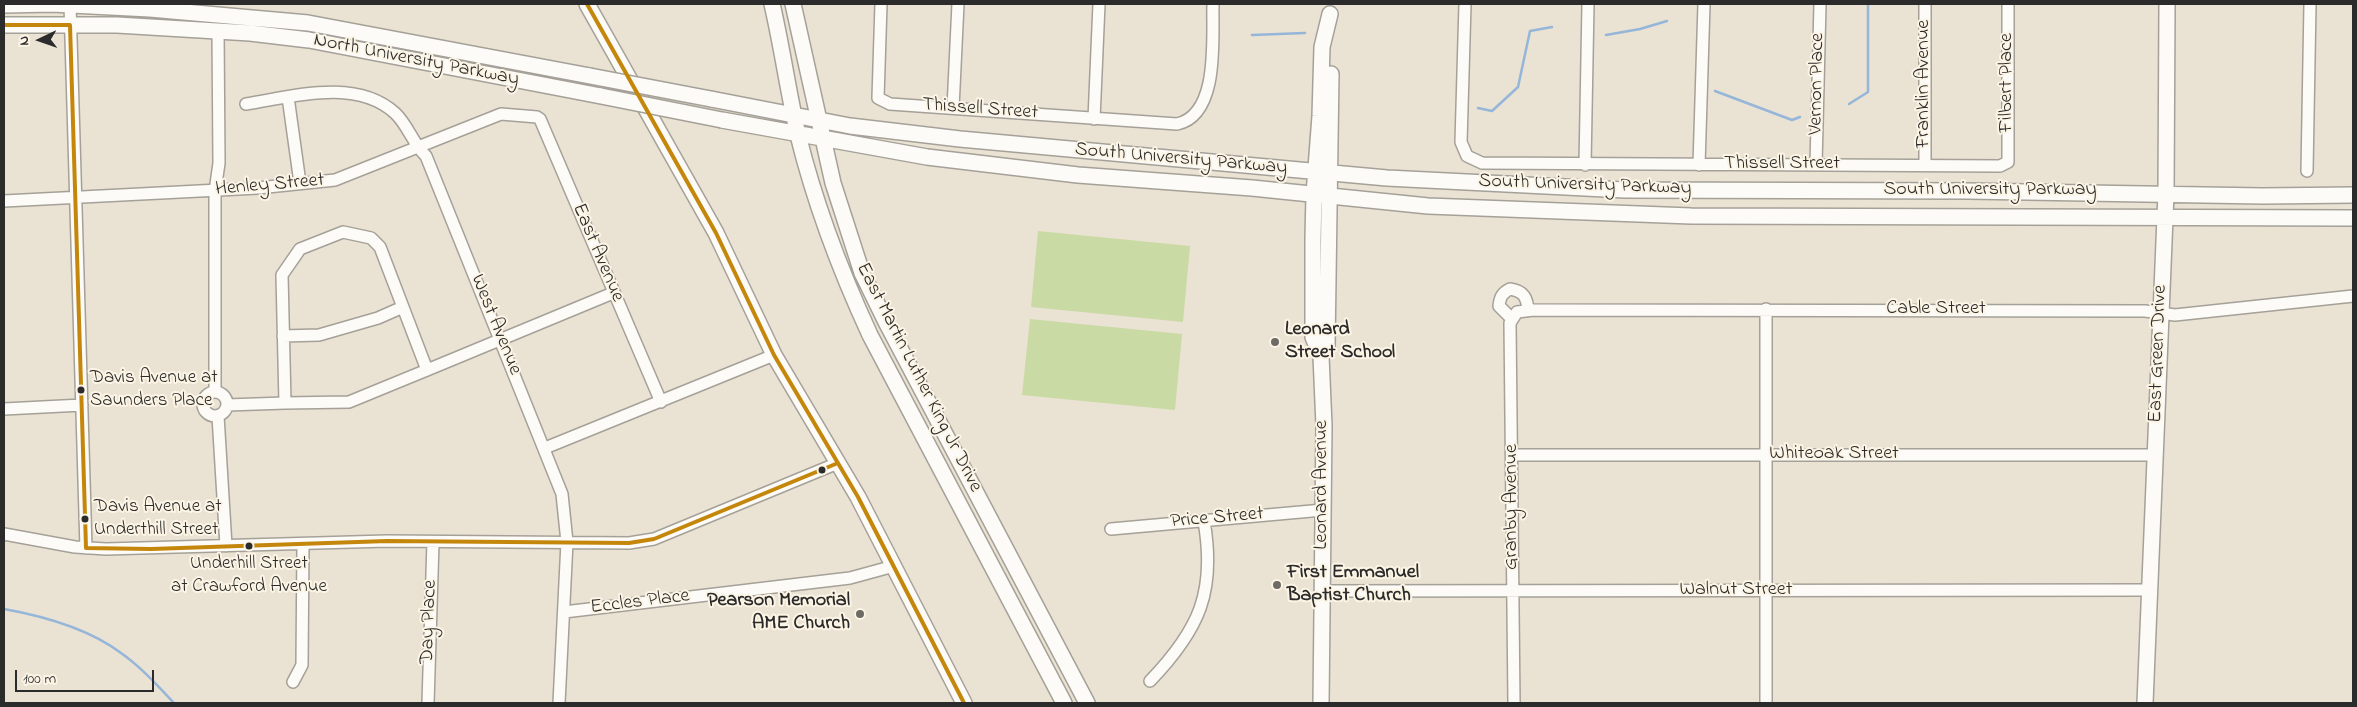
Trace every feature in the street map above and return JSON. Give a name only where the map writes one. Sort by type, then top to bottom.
[{"type":"main road","name":"North University Parkway","points":[[4,5],[70,4],[218,9],[333,27],[820,120]]},
{"type":"main road","points":[[587,4],[716,233],[774,355],[838,463],[894,566],[964,703]]},
{"type":"main road","name":"East Martin Luther King Jr Drive","points":[[772,4],[798,135],[820,212],[836,256],[870,335],[1064,703]]},
{"type":"main road","name":"East Martin Luther King Jr Drive","points":[[794,4],[833,183],[862,273],[1086,703]]},
{"type":"main road","name":"East Green Drive","points":[[2145,703],[2166,194],[2168,4]]},
{"type":"main road","name":"Leonard Avenue","points":[[1322,356],[1327,346],[1330,196],[1324,173],[1322,47],[1330,9]]},
{"type":"main road","name":"North University Parkway","points":[[4,25],[70,25],[218,31],[309,40],[824,140]]},
{"type":"main road","name":"South University Parkway","points":[[820,120],[850,126],[960,139],[1324,173],[1625,190],[2263,196],[2353,195]]},
{"type":"main road","name":"South University Parkway","points":[[824,140],[927,157],[1078,175],[1437,206],[1691,216],[2353,218]]},
{"type":"main road","name":"Leonard Avenue","points":[[1321,703],[1322,356],[1313,337],[1314,194],[1324,173]]},
{"type":"street","points":[[70,4],[86,548]]},
{"type":"street","name":"Thissell Street","points":[[881,4],[878,98],[890,104],[1177,124],[1187,121],[1199,109],[1208,92],[1213,4]]},
{"type":"street","points":[[953,108],[958,4]]},
{"type":"street","points":[[1094,119],[1099,4]]},
{"type":"street","name":"Thissell Street","points":[[1465,4],[1461,142],[1467,156],[1482,163],[2000,166],[2008,162]]},
{"type":"street","points":[[1585,165],[1588,4]]},
{"type":"street","points":[[1699,165],[1704,4]]},
{"type":"street","name":"Vernon Place","points":[[1816,165],[1820,4]]},
{"type":"street","name":"Franklin Avenue","points":[[1925,4],[1926,165]]},
{"type":"street","name":"Filbert Place","points":[[2008,4],[2008,162]]},
{"type":"street","points":[[2307,171],[2310,4]]},
{"type":"street","points":[[215,392],[215,191],[219,163],[218,31]]},
{"type":"street","name":"West Avenue","points":[[246,104],[322,92],[347,92],[376,100],[395,113],[418,148],[426,156],[562,494],[567,542],[559,703]]},
{"type":"street","points":[[288,98],[300,184]]},
{"type":"street","name":"Henley Street","points":[[4,201],[215,191],[335,180],[501,114],[524,115]]},
{"type":"street","name":"East Avenue","points":[[524,115],[540,119],[661,402]]},
{"type":"street","points":[[285,404],[282,275],[300,249],[343,232],[371,238],[380,247],[427,370]]},
{"type":"street","points":[[227,405],[348,402],[614,293]]},
{"type":"street","name":"Cable Street","points":[[1519,314],[1766,309],[2146,311],[2175,315],[2353,296]]},
{"type":"street","points":[[283,336],[319,335],[378,318],[403,308]]},
{"type":"street","points":[[1766,309],[1766,703]]},
{"type":"street","name":"Granby Avenue","points":[[1514,703],[1513,455],[1519,314]]},
{"type":"street","points":[[545,448],[774,355]]},
{"type":"street","points":[[215,392],[225,397],[227,405],[224,412],[218,416],[206,413],[198,404],[207,395],[215,392]]},
{"type":"street","points":[[4,409],[82,406]]},
{"type":"street","points":[[218,416],[226,546]]},
{"type":"street","name":"Whiteoak Street","points":[[1513,455],[2155,454]]},
{"type":"street","points":[[4,534],[86,548],[433,542],[629,543],[654,539],[838,463]]},
{"type":"street","name":"Price Street","points":[[1111,529],[1323,510]]},
{"type":"street","points":[[1150,680],[1162,668],[1187,634],[1205,599],[1209,552],[1204,520]]},
{"type":"street","name":"Day Place","points":[[428,703],[433,542]]},
{"type":"street","points":[[293,682],[302,665],[303,544]]},
{"type":"street","name":"Eccles Place","points":[[564,612],[850,578],[894,566]]},
{"type":"street","name":"Walnut Street","points":[[1322,591],[2150,590]]},
{"type":"green space","points":[[1038,231],[1190,246],[1183,322],[1031,307]]},
{"type":"green space","points":[[1030,319],[1182,334],[1175,410],[1022,395]]},
{"type":"waterway","points":[[1849,104],[1868,92],[1868,4]]},
{"type":"waterway","points":[[1606,35],[1640,29],[1667,21]]},
{"type":"waterway","points":[[1478,108],[1492,111],[1518,87],[1530,31],[1552,27]]},
{"type":"waterway","points":[[1252,35],[1305,33]]},
{"type":"waterway","points":[[1715,91],[1792,120],[1800,117]]},
{"type":"waterway","points":[[4,609],[34,615],[95,637],[135,664],[174,703]]},
{"type":"transit line","points":[[587,4],[716,233],[774,355],[858,497],[964,703]]},
{"type":"transit line","points":[[4,25],[70,25],[86,548],[151,549],[387,541],[629,543],[654,539],[838,463]]},
{"type":"place","name":"Leonard Street School","points":[[1275,342]]},
{"type":"place","name":"Davis Avenue at Saunders Place","points":[[81,390]]},
{"type":"place","name":"Davis Avenue at Underthill Street","points":[[85,519]]},
{"type":"place","name":"Underhill Street at Crawford Avenue","points":[[249,546]]},
{"type":"place","name":"First Emmanuel Baptist Church","points":[[1277,585]]},
{"type":"place","name":"Pearson Memorial AME Church","points":[[860,614]]}]
